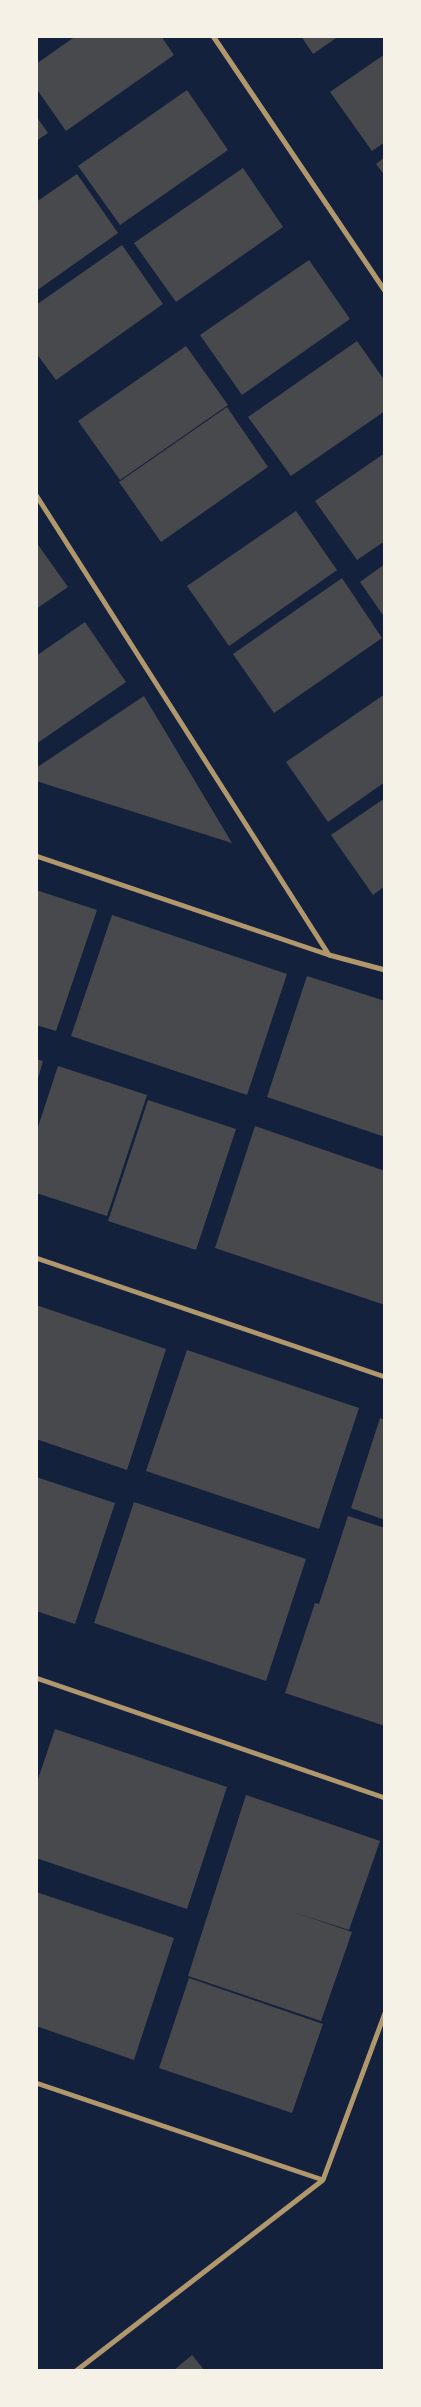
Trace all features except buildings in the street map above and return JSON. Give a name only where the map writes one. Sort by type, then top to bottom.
[{"type":"street","points":[[213,36],[385,291]]},
{"type":"street","points":[[36,495],[329,955]]},
{"type":"street","points":[[36,856],[329,955],[385,970]]},
{"type":"street","points":[[36,1258],[385,1377]]},
{"type":"street","points":[[36,1678],[385,1798]]},
{"type":"street","points":[[76,2371],[323,2180],[385,2013]]},
{"type":"street","points":[[36,2083],[323,2180]]}]
